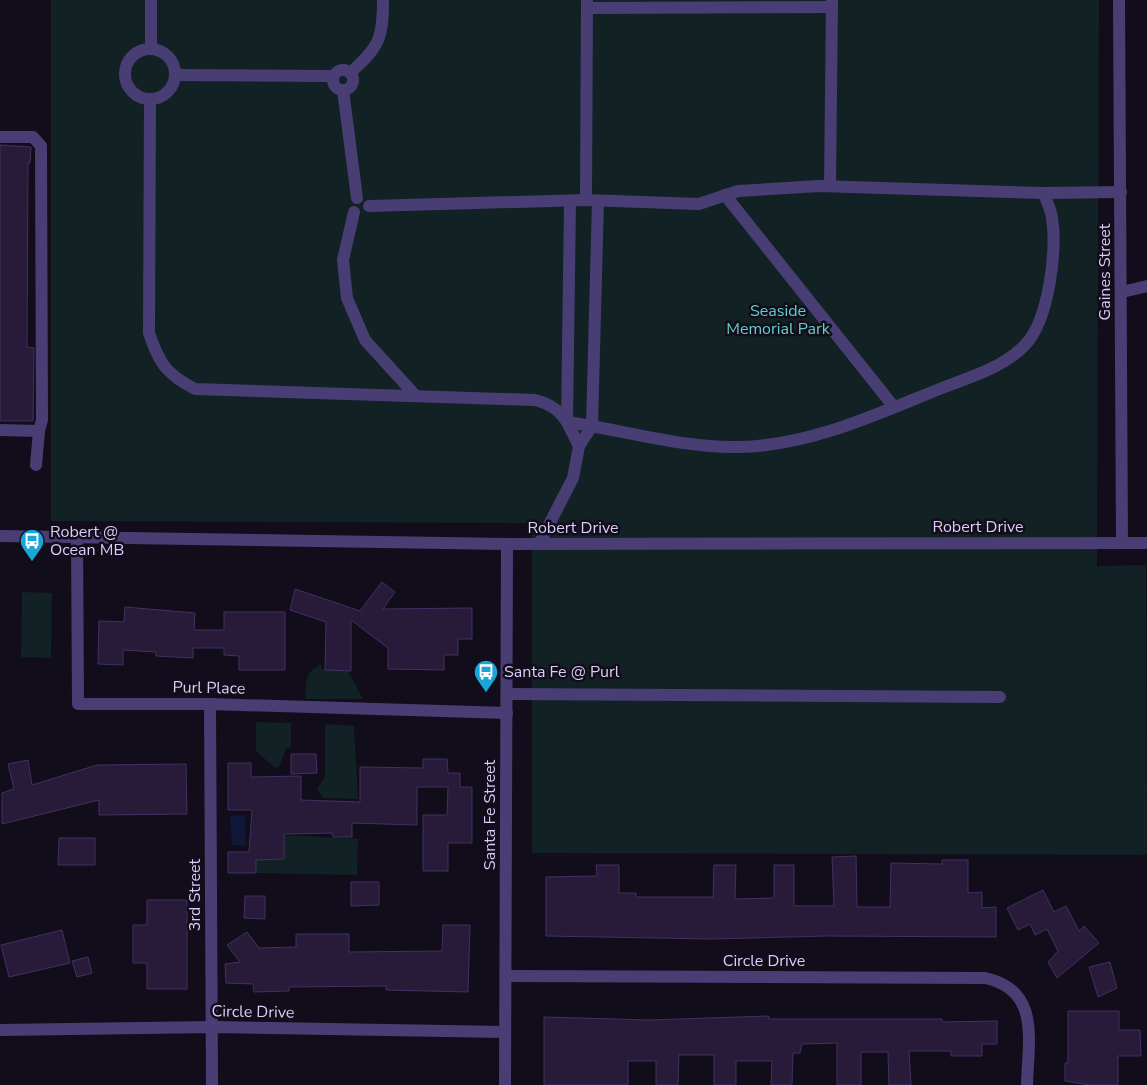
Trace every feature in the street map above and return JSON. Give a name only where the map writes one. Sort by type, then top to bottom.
[{"type":"street","points":[[151,0],[151,49]]},
{"type":"street","points":[[350,73],[373,52],[381,34],[383,0]]},
{"type":"street","name":"Gaines Street","points":[[1119,0],[1122,543]]},
{"type":"street","points":[[539,544],[573,478],[579,446],[592,426],[592,201],[587,4],[832,4],[830,186]]},
{"type":"street","points":[[151,49],[161,51],[169,57],[174,65],[176,75],[174,84],[168,93],[160,98],[150,100],[140,98],[132,92],[127,84],[125,74],[127,64],[133,56],[141,51],[151,49]]},
{"type":"street","points":[[176,75],[333,76],[339,70],[350,73]]},
{"type":"street","points":[[343,90],[352,84],[350,73]]},
{"type":"street","points":[[333,76],[335,87],[343,90]]},
{"type":"street","points":[[343,90],[357,198],[351,206],[354,212],[343,260],[347,298],[365,340],[415,395]]},
{"type":"street","points":[[150,100],[149,333],[157,359],[178,380],[195,389],[535,400],[549,404],[559,410],[579,446]]},
{"type":"street","points":[[0,137],[33,137],[40,146],[42,420],[36,464]]},
{"type":"street","points":[[368,206],[570,201],[699,204],[738,190],[830,186],[1044,193],[1121,192]]},
{"type":"street","points":[[567,422],[697,445],[740,447],[801,439],[894,407],[1000,364],[1026,344],[1038,324],[1048,293],[1052,248],[1052,217],[1044,193]]},
{"type":"street","points":[[725,195],[894,407]]},
{"type":"street","points":[[357,198],[366,200],[368,206]]},
{"type":"street","points":[[567,422],[570,201]]},
{"type":"street","points":[[354,212],[363,214],[368,206]]},
{"type":"street","points":[[1122,292],[1147,286]]},
{"type":"street","points":[[0,430],[39,431]]},
{"type":"street","name":"Robert Drive","points":[[0,536],[507,544],[1147,543]]},
{"type":"street","name":"Purl Place","points":[[77,537],[78,704],[210,704],[507,712]]},
{"type":"street","name":"Santa Fe Street","points":[[505,1085],[507,544]]},
{"type":"street","points":[[507,694],[1000,697]]},
{"type":"street","name":"3rd Street","points":[[210,704],[212,1085]]},
{"type":"street","name":"Circle Drive","points":[[506,976],[986,978],[1002,981],[1017,993],[1024,1005],[1028,1020],[1027,1085]]},
{"type":"street","name":"Circle Drive","points":[[0,1030],[213,1027],[505,1032]]},
{"type":"green space","name":"Seaside Memorial Park","points":[[51,0],[1099,0],[1097,566],[1146,565],[1147,855],[532,853],[532,523],[51,521]]},
{"type":"green space","points":[[22,592],[52,593],[51,658],[21,657]]},
{"type":"green space","points":[[321,664],[322,669],[348,671],[363,699],[306,699],[307,678]]},
{"type":"green space","points":[[256,722],[291,723],[291,747],[286,748],[279,767],[275,768],[256,751]]},
{"type":"green space","points":[[325,724],[354,726],[358,799],[323,798],[317,789],[325,777]]},
{"type":"green space","points":[[284,835],[358,839],[357,875],[256,873],[256,860],[284,859]]},
{"type":"water","points":[[245,815],[246,846],[232,845],[230,816]]},
{"type":"building","points":[[0,145],[31,147],[30,163],[28,163],[27,347],[34,348],[33,421],[0,421]]},
{"type":"building","points":[[382,582],[395,592],[383,609],[472,608],[472,639],[458,639],[458,655],[444,655],[444,670],[388,669],[388,648],[351,620],[351,671],[325,670],[326,622],[290,610],[295,589],[360,611]]},
{"type":"building","points":[[125,607],[195,613],[194,630],[224,630],[224,612],[285,612],[285,670],[239,670],[239,656],[224,655],[224,648],[193,648],[193,658],[156,656],[156,652],[123,650],[123,665],[98,664],[99,621],[124,622]]},
{"type":"building","points":[[291,754],[316,754],[317,773],[291,774]]},
{"type":"building","points":[[423,759],[447,759],[448,773],[460,773],[460,787],[472,787],[472,843],[448,843],[448,871],[423,871],[423,815],[447,815],[448,787],[417,787],[417,825],[352,823],[352,837],[333,837],[332,833],[284,834],[284,859],[256,860],[256,873],[228,873],[228,852],[249,852],[252,810],[228,810],[228,763],[251,763],[251,777],[301,776],[301,800],[360,802],[360,767],[423,768]]},
{"type":"building","points":[[28,760],[32,785],[97,765],[186,764],[187,814],[99,815],[99,800],[2,824],[2,793],[14,789],[8,764]]},
{"type":"building","points":[[59,838],[95,838],[95,865],[58,865]]},
{"type":"building","points":[[856,856],[857,907],[890,907],[891,863],[942,864],[942,860],[968,860],[968,893],[982,892],[982,908],[996,907],[996,937],[827,936],[711,939],[546,936],[546,877],[597,876],[596,865],[619,865],[619,893],[636,893],[636,897],[713,897],[714,865],[736,865],[735,899],[774,898],[774,865],[794,865],[794,906],[834,906],[832,857]]},
{"type":"building","points":[[351,882],[379,882],[379,905],[351,906]]},
{"type":"building","points":[[1043,890],[1054,912],[1066,906],[1079,931],[1084,926],[1099,943],[1057,978],[1048,962],[1058,951],[1047,929],[1035,935],[1030,924],[1018,930],[1007,908]]},
{"type":"building","points":[[245,896],[265,896],[265,919],[244,918]]},
{"type":"building","points":[[147,900],[187,900],[187,989],[147,989],[147,963],[133,963],[133,925],[147,925]]},
{"type":"building","points":[[443,925],[470,925],[468,992],[386,990],[386,986],[289,987],[289,991],[254,992],[253,984],[226,983],[225,964],[240,962],[227,945],[247,932],[259,948],[296,947],[296,934],[349,934],[349,952],[442,951]]},
{"type":"building","points":[[62,930],[70,963],[9,977],[1,945]]},
{"type":"building","points":[[88,957],[92,973],[77,977],[72,961]]},
{"type":"building","points":[[1110,962],[1117,988],[1098,997],[1089,967]]},
{"type":"building","points":[[1068,1011],[1119,1011],[1119,1030],[1140,1030],[1141,1056],[1118,1056],[1118,1085],[1089,1085],[1065,1081],[1065,1063],[1068,1063]]},
{"type":"building","points":[[769,1016],[769,1019],[942,1019],[942,1022],[997,1021],[997,1044],[982,1044],[982,1056],[951,1056],[951,1051],[909,1051],[911,1085],[889,1085],[888,1052],[861,1052],[861,1085],[837,1085],[837,1043],[802,1044],[800,1053],[793,1053],[792,1085],[771,1085],[772,1061],[736,1061],[736,1085],[714,1085],[714,1055],[679,1055],[678,1085],[656,1085],[656,1061],[628,1061],[628,1085],[544,1085],[544,1017],[649,1020]]},
{"type":"place","name":"Robert @ Ocean MB","points":[[32,562]]},
{"type":"place","name":"Santa Fe @ Purl","points":[[486,693]]}]
